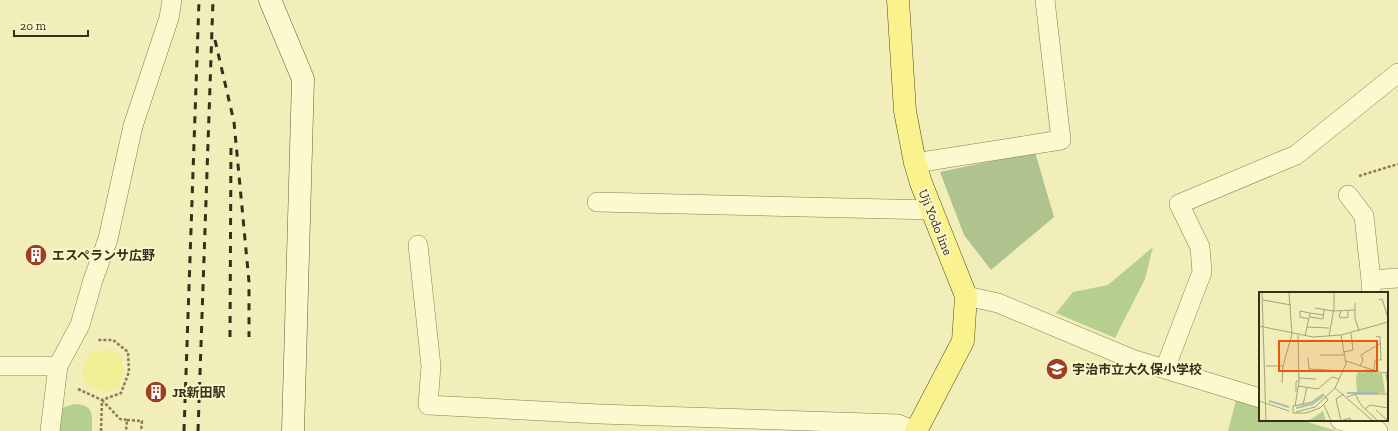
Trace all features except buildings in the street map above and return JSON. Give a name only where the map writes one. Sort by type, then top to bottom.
[{"type":"main road","name":"Uji Yodo line","points":[[898,0],[905,111],[915,163],[921,183],[966,296],[963,341],[916,431]]},
{"type":"street","points":[[50,431],[58,371],[80,325],[93,280],[108,239],[134,126],[169,18],[172,0]]},
{"type":"street","points":[[270,0],[302,79],[293,431]]},
{"type":"street","points":[[915,163],[1061,140],[1045,0]]},
{"type":"street","points":[[1165,369],[1202,272],[1200,247],[1179,204],[1296,155],[1398,73]]},
{"type":"street","points":[[1348,196],[1364,216],[1371,287],[1398,278]]},
{"type":"street","points":[[597,202],[933,210]]},
{"type":"street","points":[[418,244],[431,366],[428,405],[599,414],[898,424],[916,431]]},
{"type":"street","points":[[966,296],[998,303],[1132,359],[1259,398]]},
{"type":"street","points":[[0,366],[58,371]]},
{"type":"street","points":[[1346,421],[1359,423],[1378,431]]},
{"type":"path","points":[[1348,196],[1359,175],[1398,164]]},
{"type":"path","points":[[72,341],[113,340],[128,352],[129,372],[121,393],[102,400]]},
{"type":"path","points":[[58,371],[83,392],[102,400],[120,419],[142,421],[141,431]]},
{"type":"path","points":[[101,431],[102,400]]},
{"type":"path","points":[[126,431],[127,420]]},
{"type":"green space","points":[[1035,152],[1054,217],[991,270],[964,235],[940,172]]},
{"type":"green space","points":[[1153,247],[1145,279],[1115,338],[1056,313],[1073,292],[1108,285]]},
{"type":"green space","points":[[1236,400],[1259,407],[1259,421],[1304,421],[1337,431],[1228,431]]},
{"type":"green space","points":[[74,404],[85,406],[90,411],[92,415],[92,431],[59,431],[62,408]]},
{"type":"sand","points":[[107,350],[120,354],[124,370],[118,388],[105,392],[90,385],[86,381],[83,377],[83,368],[91,352]]},
{"type":"railway","points":[[184,431],[199,0]]},
{"type":"railway","points":[[198,431],[213,0]]},
{"type":"railway","points":[[215,40],[234,122],[249,282],[249,337]]},
{"type":"railway","points":[[230,337],[231,142]]},
{"type":"place","name":"エスペランサ広野","points":[[36,255]]},
{"type":"place","name":"宇治市立大久保小学校","points":[[1057,369]]},
{"type":"place","name":"JR新田駅","points":[[156,392]]}]
